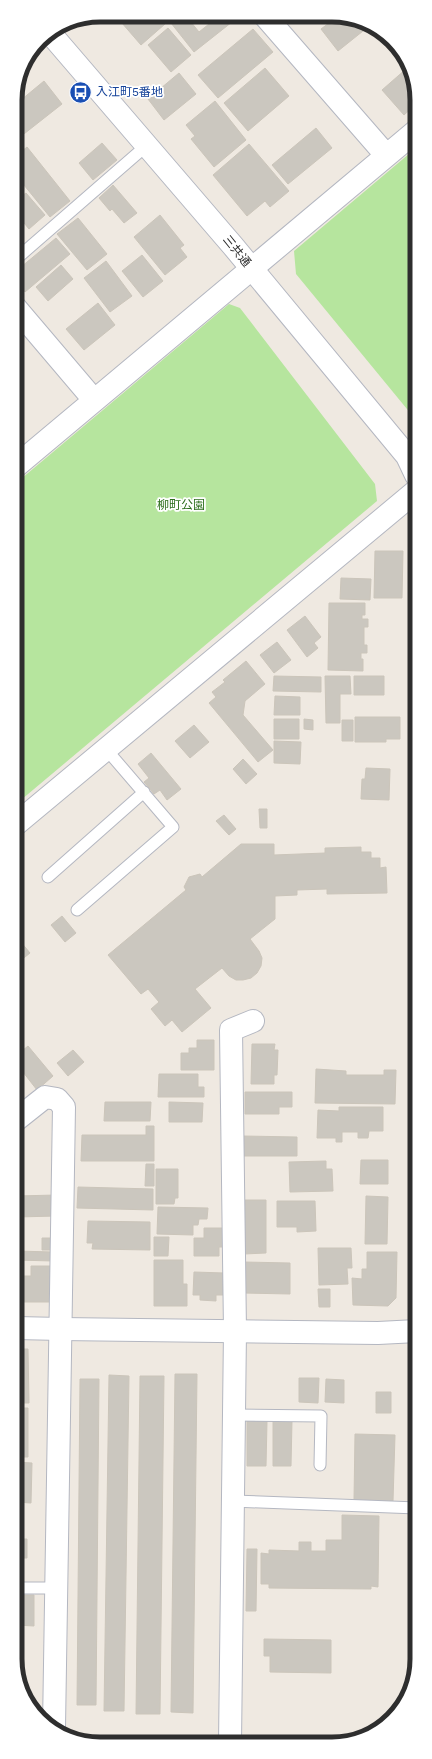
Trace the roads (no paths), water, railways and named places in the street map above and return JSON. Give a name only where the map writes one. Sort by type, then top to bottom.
[{"type":"street","points":[[270,22],[386,155]]},
{"type":"street","name":"三共通","points":[[53,37],[233,246],[251,270],[407,456],[410,462]]},
{"type":"street","points":[[22,461],[410,136]]},
{"type":"street","points":[[22,315],[94,400]]},
{"type":"street","points":[[22,819],[410,496]]},
{"type":"street","points":[[230,1737],[235,1331],[231,1030],[253,1022]]},
{"type":"street","points":[[22,1115],[45,1097],[57,1099],[64,1107],[54,1722]]},
{"type":"street","points":[[22,1328],[61,1330],[378,1333],[410,1331]]},
{"type":"lane","points":[[22,254],[146,146]]},
{"type":"lane","points":[[78,910],[173,827],[106,749]]},
{"type":"lane","points":[[48,877],[144,792]]},
{"type":"lane","points":[[234,1415],[321,1416],[320,1465]]},
{"type":"lane","points":[[233,1501],[410,1508]]},
{"type":"lane","points":[[22,1588],[56,1588]]},
{"type":"place","name":"入江町5番地","points":[[81,92]]},
{"type":"park label","name":"柳町公園","points":[[181,505]]}]
